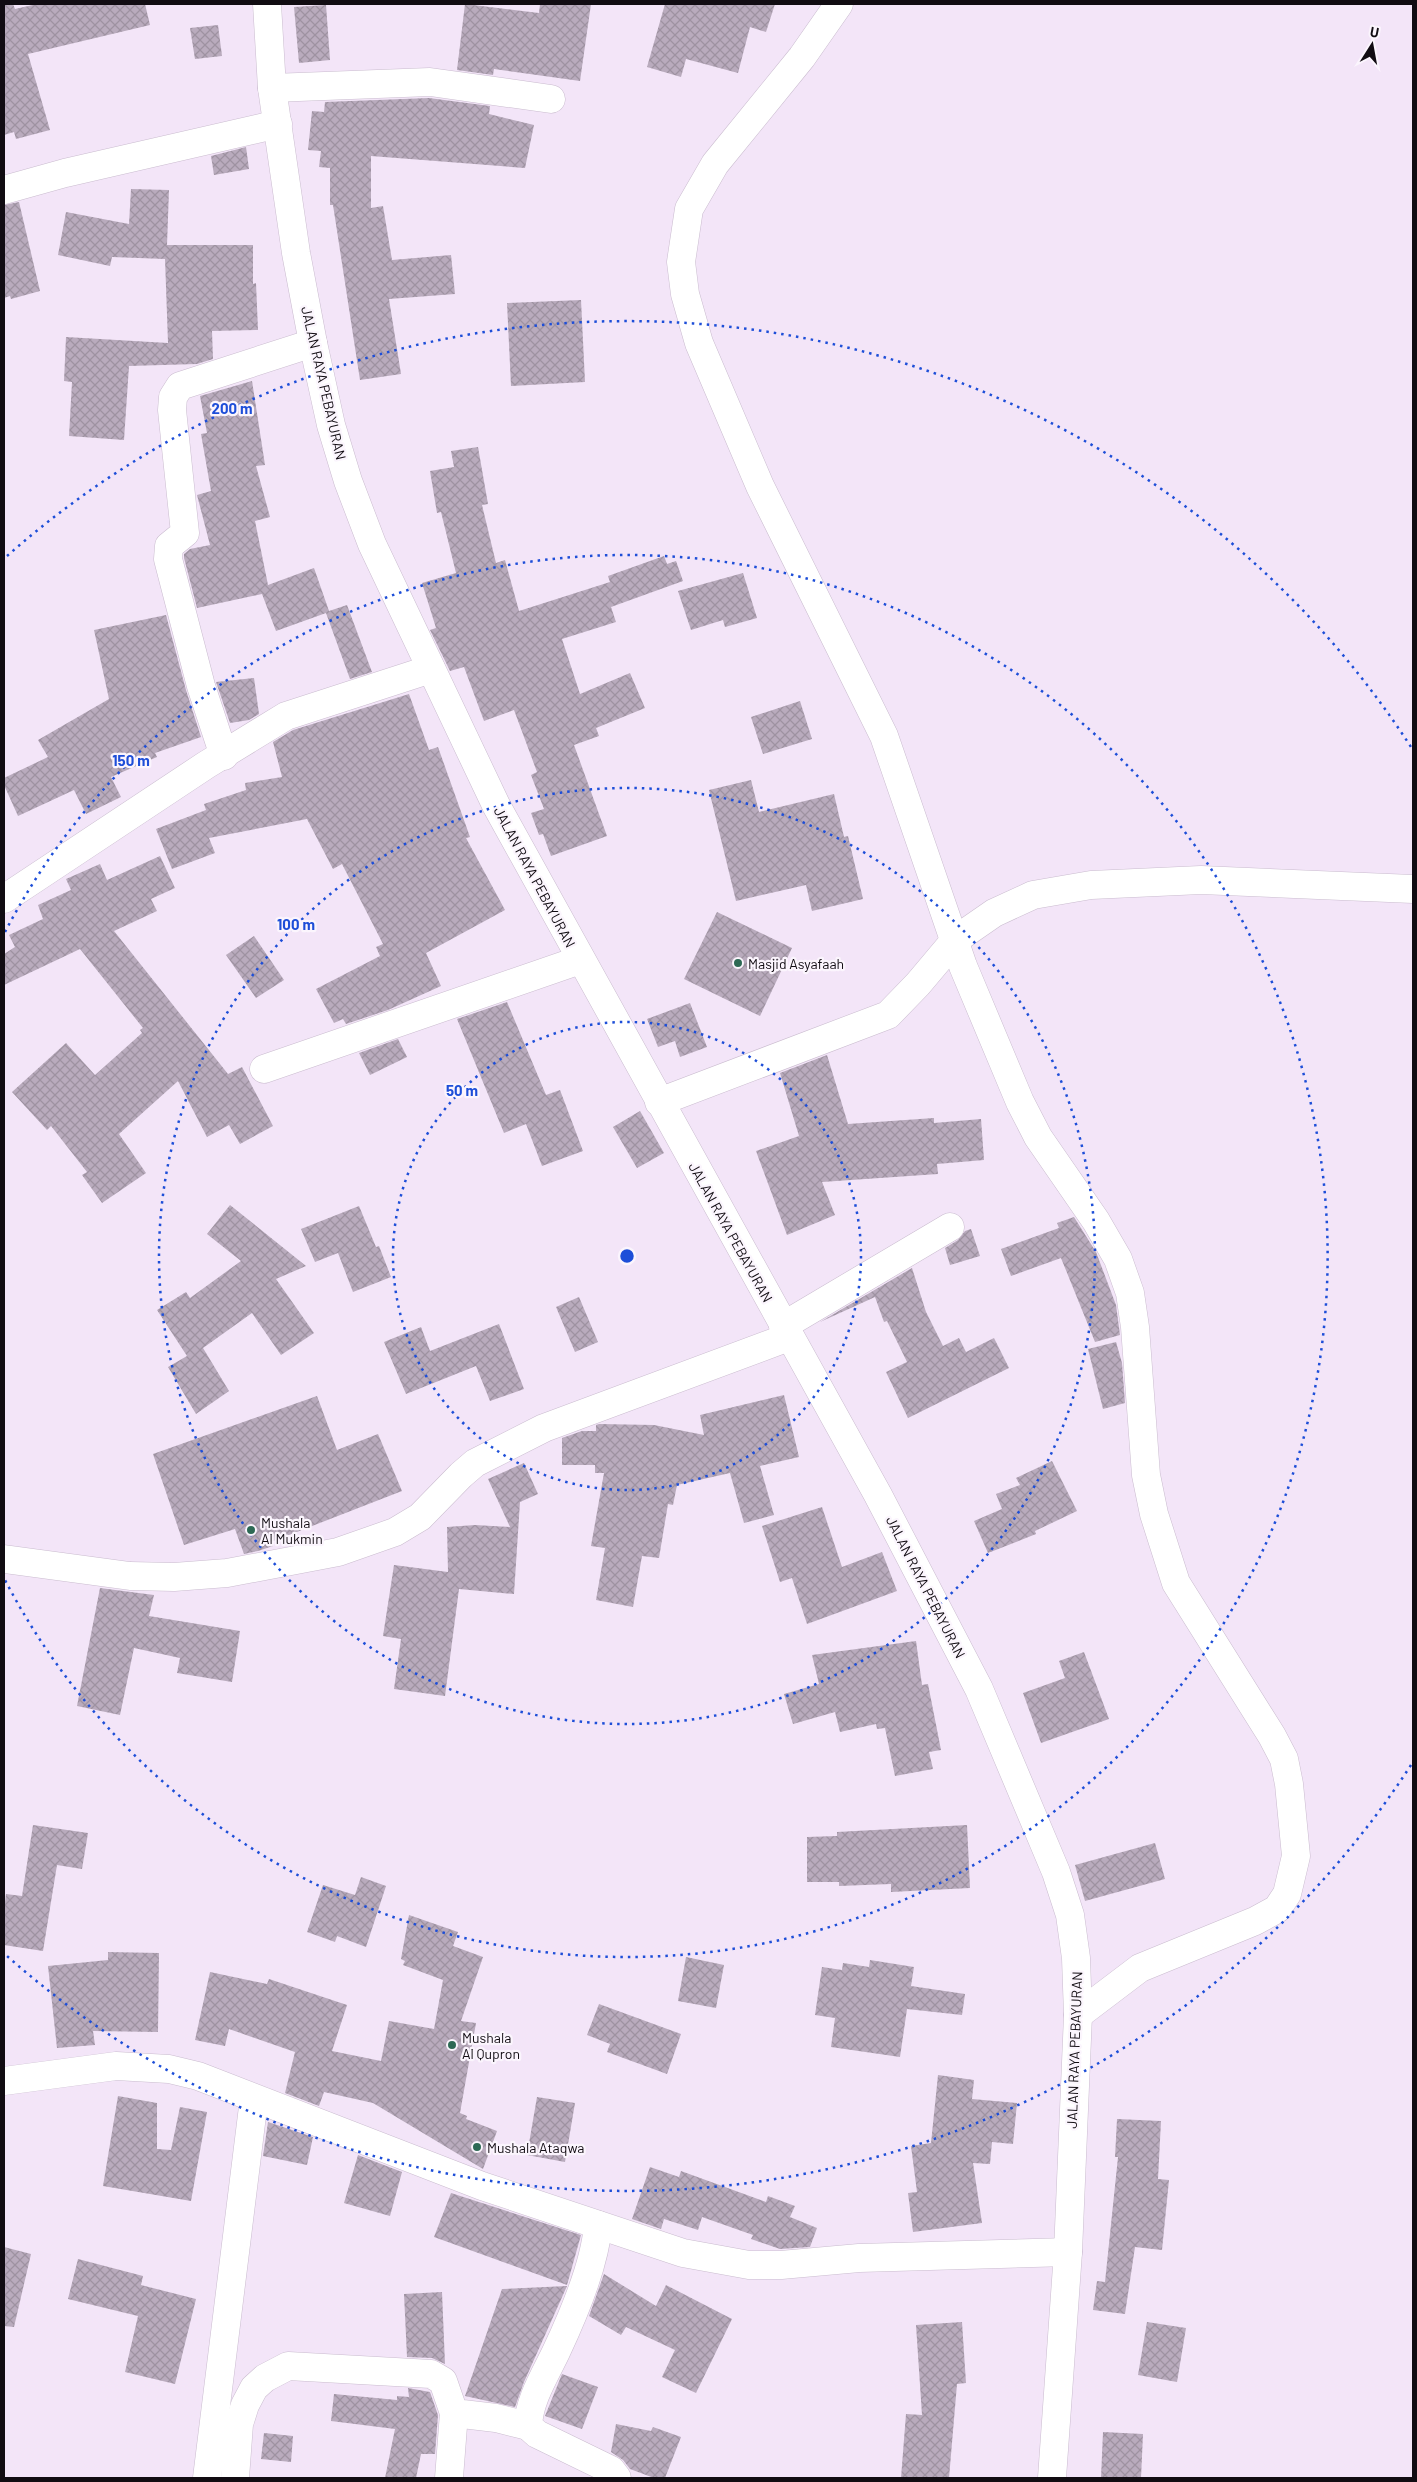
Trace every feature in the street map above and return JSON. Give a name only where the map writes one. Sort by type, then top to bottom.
[{"type":"street","name":"JALAN RAYA PEBAYURAN","points":[[267,4],[272,88],[296,253],[312,343],[331,425],[348,481],[376,552],[496,805],[580,960],[878,1495],[979,1689],[1056,1872],[1070,1915],[1076,1958],[1078,2015],[1068,2252],[1052,2478]]},
{"type":"street","points":[[839,4],[802,57],[715,164],[689,209],[683,237],[682,270],[685,294],[699,342],[760,486],[884,736],[964,966],[1000,1055],[1038,1137],[1096,1220],[1118,1259],[1130,1293],[1135,1327],[1141,1427],[1146,1475],[1154,1514],[1176,1583],[1272,1736],[1284,1759],[1293,1814],[1296,1856],[1286,1894],[1277,1909],[1255,1921],[1140,1968],[1078,2015]]},
{"type":"street","points":[[272,88],[430,82],[552,98]]},
{"type":"street","points":[[4,190],[65,173],[278,124]]},
{"type":"street","points":[[224,756],[201,686],[168,559],[169,546],[185,533],[172,410],[174,397],[180,386],[312,343]]},
{"type":"street","points":[[4,899],[198,770],[224,756],[286,716],[431,669]]},
{"type":"street","points":[[659,1102],[888,1015],[913,990],[955,940],[994,914],[1033,895],[1091,885],[1202,880],[1413,888]]},
{"type":"street","points":[[264,1069],[580,960]]},
{"type":"street","points":[[4,1559],[101,1573],[174,1577],[227,1572],[338,1552],[395,1532],[420,1517],[461,1475],[476,1463],[544,1428],[786,1331],[950,1227]]},
{"type":"street","points":[[4,2081],[116,2066],[169,2069],[198,2076],[482,2186],[683,2253],[749,2265],[827,2263],[859,2258],[1068,2252]]},
{"type":"street","points":[[208,2478],[254,2099]]},
{"type":"street","points":[[528,2426],[529,2416],[536,2395],[574,2311],[597,2238],[598,2225]]},
{"type":"street","points":[[235,2478],[239,2424],[245,2405],[254,2388],[265,2378],[288,2366],[431,2374],[443,2381],[454,2412],[449,2478]]},
{"type":"street","points":[[454,2412],[496,2418],[528,2426],[537,2434],[611,2470],[617,2478]]},
{"type":"building","points":[[4,4],[13,4],[15,9],[37,4],[145,4],[150,25],[28,54],[50,130],[16,139],[14,132],[4,135]]},
{"type":"building","points":[[465,4],[539,13],[540,4],[591,4],[580,81],[494,69],[493,75],[457,70]]},
{"type":"building","points":[[665,4],[775,4],[766,32],[750,27],[738,73],[686,59],[681,77],[647,67]]},
{"type":"building","points":[[326,5],[330,60],[299,63],[294,7]]},
{"type":"building","points":[[218,25],[222,56],[195,59],[190,28]]},
{"type":"building","points":[[429,98],[490,106],[489,114],[534,125],[525,168],[371,156],[371,208],[383,206],[392,260],[451,255],[455,294],[389,299],[401,374],[360,380],[333,205],[330,205],[330,168],[319,167],[321,151],[308,150],[312,111],[324,112],[325,102]]},
{"type":"building","points":[[246,147],[249,169],[214,175],[211,156]]},
{"type":"building","points":[[131,189],[169,190],[167,245],[253,245],[253,284],[256,283],[258,330],[212,331],[213,359],[197,364],[129,366],[124,440],[69,436],[72,382],[64,381],[66,337],[168,343],[165,259],[112,257],[110,266],[58,255],[66,212],[129,224]]},
{"type":"building","points":[[19,202],[40,291],[11,299],[10,296],[4,298],[4,205]]},
{"type":"building","points":[[581,300],[585,382],[511,386],[507,303]]},
{"type":"building","points":[[252,381],[265,465],[256,466],[270,517],[255,521],[268,585],[314,568],[329,611],[347,605],[372,672],[350,679],[326,613],[276,631],[262,594],[197,608],[184,554],[190,549],[210,545],[197,495],[211,491],[201,434],[207,433],[200,396]]},
{"type":"building","points":[[478,447],[488,504],[482,505],[496,563],[505,560],[519,611],[610,582],[608,576],[664,556],[667,564],[676,561],[683,581],[611,607],[616,622],[562,639],[580,694],[630,673],[645,708],[596,728],[599,736],[574,745],[607,836],[551,856],[543,834],[539,835],[531,813],[544,809],[531,775],[537,772],[514,710],[484,721],[464,667],[450,671],[430,630],[436,628],[422,583],[456,573],[441,512],[437,513],[430,471],[454,467],[451,451]]},
{"type":"building","points":[[743,573],[757,618],[725,627],[723,620],[691,630],[678,591]]},
{"type":"building","points":[[166,615],[201,737],[155,753],[157,757],[111,777],[121,797],[86,814],[74,790],[18,816],[4,785],[4,778],[48,757],[38,740],[109,699],[94,630]]},
{"type":"building","points":[[254,678],[259,714],[249,720],[230,723],[216,682]]},
{"type":"building","points":[[409,694],[429,750],[438,747],[470,837],[466,838],[505,910],[426,953],[441,986],[388,1010],[346,1024],[343,1019],[334,1023],[316,989],[380,956],[376,947],[383,944],[342,864],[333,869],[307,819],[209,838],[215,853],[172,869],[156,829],[206,810],[204,804],[246,790],[245,783],[282,777],[273,742],[293,730]]},
{"type":"building","points":[[800,701],[812,739],[763,754],[751,717]]},
{"type":"building","points":[[751,780],[759,812],[834,794],[844,837],[848,836],[863,899],[812,911],[806,885],[736,901],[709,790]]},
{"type":"building","points":[[160,856],[175,888],[151,899],[157,911],[114,931],[228,1074],[242,1067],[273,1126],[240,1144],[229,1125],[207,1137],[178,1081],[119,1134],[146,1173],[102,1203],[82,1175],[87,1172],[51,1126],[47,1130],[12,1092],[66,1043],[95,1075],[142,1033],[140,1030],[143,1028],[80,949],[4,985],[4,954],[15,947],[9,935],[43,919],[38,905],[71,890],[66,879],[100,864],[107,880]]},
{"type":"building","name":"Masjid Asyafaah","points":[[717,912],[792,948],[760,1016],[684,979]]},
{"type":"building","points":[[254,936],[284,980],[256,998],[226,955]]},
{"type":"building","points":[[507,1002],[546,1095],[560,1090],[583,1151],[542,1166],[526,1124],[504,1133],[457,1019]]},
{"type":"building","points":[[690,1003],[707,1047],[680,1057],[675,1041],[658,1047],[647,1019]]},
{"type":"building","points":[[398,1039],[407,1057],[370,1075],[359,1053]]},
{"type":"building","points":[[827,1055],[848,1124],[934,1118],[934,1123],[981,1119],[984,1160],[937,1164],[938,1174],[822,1182],[835,1215],[787,1235],[756,1151],[799,1136],[780,1073]]},
{"type":"building","points":[[640,1111],[664,1153],[637,1168],[613,1127]]},
{"type":"building","points":[[230,1205],[306,1266],[276,1279],[314,1333],[281,1355],[252,1313],[203,1348],[229,1391],[196,1414],[168,1367],[187,1356],[157,1310],[186,1292],[190,1298],[241,1261],[207,1234]]},
{"type":"building","points":[[359,1206],[376,1247],[379,1246],[391,1277],[353,1292],[338,1253],[315,1262],[301,1229]]},
{"type":"building","points":[[1074,1217],[1096,1252],[1116,1305],[1120,1335],[1095,1342],[1061,1258],[1011,1276],[1001,1249],[1059,1228],[1057,1223]]},
{"type":"building","points":[[971,1229],[980,1256],[950,1265],[945,1248],[958,1240],[965,1231]]},
{"type":"building","points":[[912,1268],[926,1312],[943,1346],[959,1338],[966,1352],[994,1338],[1009,1368],[908,1418],[886,1372],[907,1362],[887,1321],[884,1322],[875,1297],[820,1322]]},
{"type":"building","points":[[579,1297],[598,1342],[575,1352],[556,1307]]},
{"type":"building","points":[[499,1324],[524,1389],[490,1401],[476,1366],[406,1394],[384,1342],[421,1327],[430,1351]]},
{"type":"building","points":[[1116,1342],[1122,1363],[1125,1403],[1103,1409],[1088,1349]]},
{"type":"building","points":[[784,1395],[799,1457],[760,1466],[774,1515],[744,1523],[730,1473],[677,1485],[673,1505],[668,1504],[659,1558],[642,1556],[633,1607],[596,1600],[605,1548],[591,1546],[604,1473],[595,1473],[595,1465],[562,1465],[562,1438],[582,1431],[596,1431],[596,1425],[599,1424],[654,1425],[704,1435],[700,1415]]},
{"type":"building","points":[[317,1396],[337,1450],[378,1434],[402,1491],[271,1542],[273,1546],[258,1551],[244,1554],[235,1529],[184,1545],[153,1454]]},
{"type":"building","points":[[1052,1461],[1077,1511],[1035,1531],[1036,1534],[988,1553],[974,1521],[1002,1509],[996,1494],[1020,1485],[1016,1478]]},
{"type":"building","points":[[524,1463],[538,1494],[520,1502],[514,1594],[459,1589],[445,1696],[394,1689],[401,1639],[383,1636],[394,1565],[448,1572],[447,1527],[475,1525],[510,1527],[488,1479]]},
{"type":"building","points":[[822,1507],[842,1567],[882,1552],[897,1591],[807,1624],[792,1578],[780,1582],[762,1526]]},
{"type":"building","points":[[100,1588],[154,1595],[149,1616],[240,1631],[232,1682],[177,1673],[180,1658],[134,1648],[120,1715],[77,1706]]},
{"type":"building","points":[[916,1641],[922,1685],[928,1684],[941,1750],[929,1752],[933,1769],[895,1776],[885,1728],[877,1729],[876,1724],[840,1732],[835,1712],[793,1724],[784,1694],[819,1684],[812,1655]]},
{"type":"building","points":[[1084,1652],[1109,1719],[1041,1743],[1023,1693],[1065,1678],[1059,1661]]},
{"type":"building","points":[[33,1825],[88,1833],[82,1869],[57,1865],[43,1951],[4,1945],[6,1894],[22,1896]]},
{"type":"building","points":[[967,1825],[970,1888],[891,1892],[891,1884],[839,1886],[839,1882],[807,1882],[807,1837],[837,1836],[837,1832]]},
{"type":"building","points":[[1155,1843],[1165,1879],[1085,1901],[1075,1865]]},
{"type":"building","points":[[361,1877],[386,1886],[366,1947],[337,1936],[335,1942],[307,1932],[323,1885],[355,1895]]},
{"type":"building","points":[[409,1915],[458,1932],[453,1946],[483,1957],[461,2021],[476,2023],[460,2113],[467,2116],[466,2119],[497,2131],[483,2169],[373,2103],[324,2092],[319,2106],[285,2093],[295,2052],[229,2029],[225,2046],[195,2040],[210,1972],[267,1984],[269,1979],[347,2005],[332,2051],[381,2061],[389,2021],[434,2029],[443,1980],[403,1965],[405,1961],[401,1959]]},
{"type":"building","points":[[108,1952],[159,1953],[158,2032],[93,2031],[95,2045],[57,2048],[48,1966],[108,1960]]},
{"type":"building","points":[[686,1957],[724,1965],[716,2008],[678,2001]]},
{"type":"building","points":[[870,1960],[914,1967],[911,1986],[965,1994],[962,2015],[907,2009],[900,2057],[831,2047],[835,2018],[815,2015],[822,1967],[842,1970],[843,1963],[869,1967]]},
{"type":"building","points":[[599,2004],[681,2034],[667,2074],[607,2052],[610,2044],[587,2035]]},
{"type":"building","points":[[938,2075],[974,2080],[972,2099],[1017,2103],[1013,2144],[992,2142],[990,2164],[973,2163],[982,2223],[913,2232],[908,2193],[917,2192],[911,2146],[931,2143]]},
{"type":"building","points":[[118,2096],[157,2103],[157,2149],[171,2150],[180,2107],[207,2112],[191,2201],[103,2186]]},
{"type":"building","points":[[537,2097],[575,2103],[565,2162],[527,2155]]},
{"type":"building","points":[[1117,2119],[1161,2121],[1158,2179],[1169,2180],[1162,2250],[1135,2247],[1125,2314],[1093,2310],[1097,2281],[1105,2282],[1118,2157],[1115,2157]]},
{"type":"building","points":[[268,2122],[313,2137],[307,2165],[263,2156]]},
{"type":"building","points":[[358,2155],[402,2172],[390,2216],[344,2203]]},
{"type":"building","points":[[650,2167],[679,2177],[681,2171],[766,2202],[768,2196],[795,2206],[790,2217],[817,2228],[810,2247],[780,2249],[751,2239],[753,2235],[702,2217],[698,2230],[664,2219],[661,2229],[632,2219]]},
{"type":"building","points":[[451,2193],[581,2235],[567,2285],[434,2237]]},
{"type":"building","points":[[4,2247],[31,2254],[14,2327],[4,2326]]},
{"type":"building","points":[[78,2259],[143,2276],[141,2285],[196,2299],[175,2384],[125,2372],[138,2316],[68,2299]]},
{"type":"building","points":[[604,2274],[656,2306],[666,2285],[732,2319],[696,2393],[662,2377],[675,2350],[626,2327],[621,2335],[589,2316]]},
{"type":"building","points":[[567,2286],[524,2382],[515,2407],[465,2396],[502,2289]]},
{"type":"building","points":[[442,2292],[445,2364],[432,2358],[407,2357],[404,2294]]},
{"type":"building","points":[[962,2322],[966,2383],[957,2384],[949,2478],[901,2478],[906,2414],[922,2415],[916,2325]]},
{"type":"building","points":[[1147,2322],[1186,2328],[1177,2382],[1138,2375]]},
{"type":"building","points":[[562,2374],[598,2387],[582,2429],[545,2416]]},
{"type":"building","points":[[408,2388],[430,2392],[438,2415],[435,2454],[421,2454],[416,2478],[385,2478],[395,2429],[331,2421],[334,2394],[397,2400],[397,2396],[409,2397]]},
{"type":"building","points":[[616,2424],[651,2431],[653,2427],[681,2437],[665,2478],[654,2478],[630,2469],[623,2460],[611,2452]]},
{"type":"building","points":[[1103,2432],[1143,2434],[1141,2478],[1101,2478]]},
{"type":"building","points":[[264,2433],[293,2436],[291,2462],[261,2459]]},
{"type":"place","name":"Masjid Asyafaah","points":[[738,963]]},
{"type":"place","name":"Mushala Al Mukmin","points":[[251,1530]]},
{"type":"place","name":"Mushala Al Qupron","points":[[452,2045]]},
{"type":"place","name":"Mushala Ataqwa","points":[[477,2147]]}]
